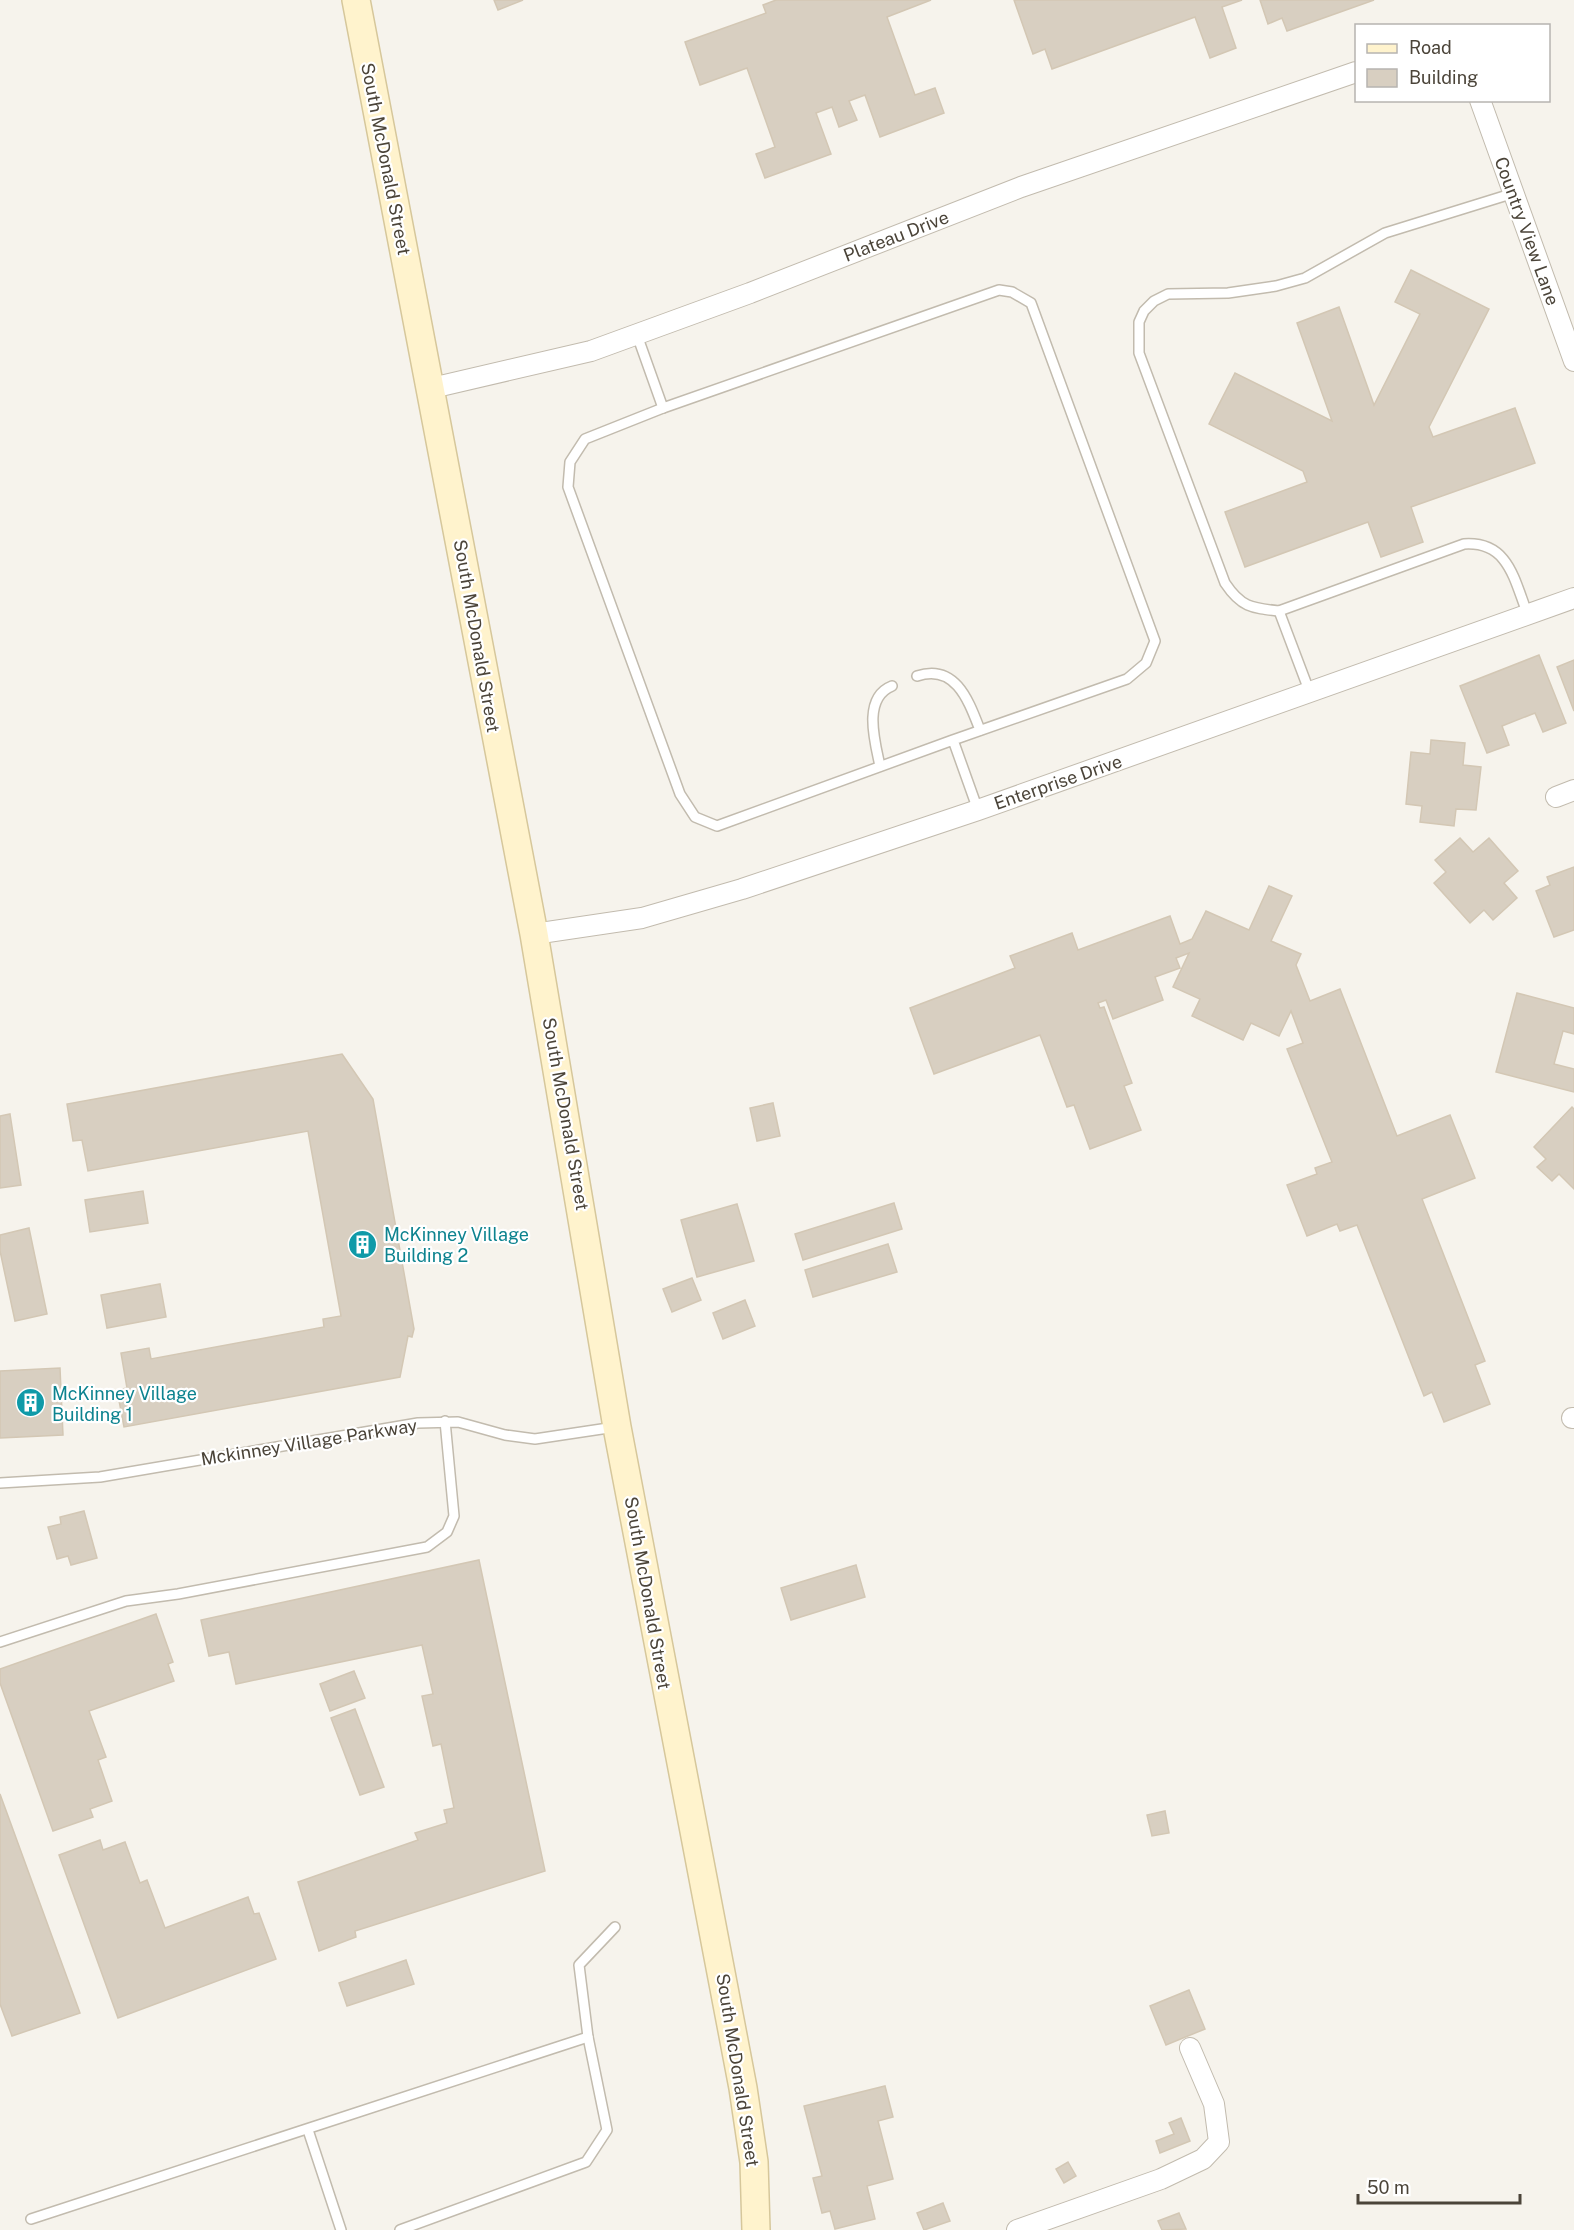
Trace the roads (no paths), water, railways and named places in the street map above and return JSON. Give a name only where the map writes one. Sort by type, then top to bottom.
[{"type":"main road","name":"South McDonald Street","points":[[356,0],[432,388],[534,934],[564,1101],[617,1426],[743,2088],[754,2162],[756,2230]]},
{"type":"street","name":"Plateau Drive","points":[[432,388],[552,361],[637,335],[1021,187],[1355,72]]},
{"type":"street","name":"Country View Lane","points":[[1481,102],[1574,361]]},
{"type":"street","name":"Enterprise Drive","points":[[534,934],[642,918],[742,889],[978,810],[1574,598]]},
{"type":"street","points":[[1017,2230],[1161,2179],[1203,2159],[1219,2142],[1214,2104],[1190,2048]]},
{"type":"lane","points":[[1514,193],[1385,233],[1305,278],[1276,286],[1228,293],[1168,294],[1154,301],[1144,311],[1138,322],[1139,353],[1225,583],[1235,599],[1257,608],[1279,611],[1464,544],[1481,543],[1495,549],[1506,561],[1528,615]]},
{"type":"lane","points":[[999,290],[1012,292],[1030,303],[1155,641],[1146,663],[1127,679],[980,730],[717,826],[695,817],[684,803],[568,487],[570,462],[585,439],[663,408],[999,290]]},
{"type":"lane","points":[[637,335],[663,408]]},
{"type":"lane","points":[[1279,611],[1310,693]]},
{"type":"lane","points":[[917,676],[943,674],[957,683],[967,696],[980,730]]},
{"type":"lane","points":[[880,766],[872,718],[875,702],[884,689],[892,686]]},
{"type":"lane","points":[[953,740],[978,810]]},
{"type":"lane","points":[[0,1642],[126,1600],[178,1594],[427,1547],[447,1532],[454,1516],[445,1422]]},
{"type":"lane","name":"Mckinney Village Parkway","points":[[0,1483],[100,1477],[399,1425],[445,1422],[535,1438],[617,1426]]},
{"type":"lane","points":[[400,2230],[586,2162],[607,2130],[588,2037],[579,1965],[615,1927]]},
{"type":"lane","points":[[31,2219],[588,2037]]},
{"type":"lane","points":[[308,2130],[341,2230]]},
{"type":"place","name":"McKinney Village Building 2","points":[[363,1244]]},
{"type":"place","name":"McKinney Village Building 1","points":[[31,1403]]}]
